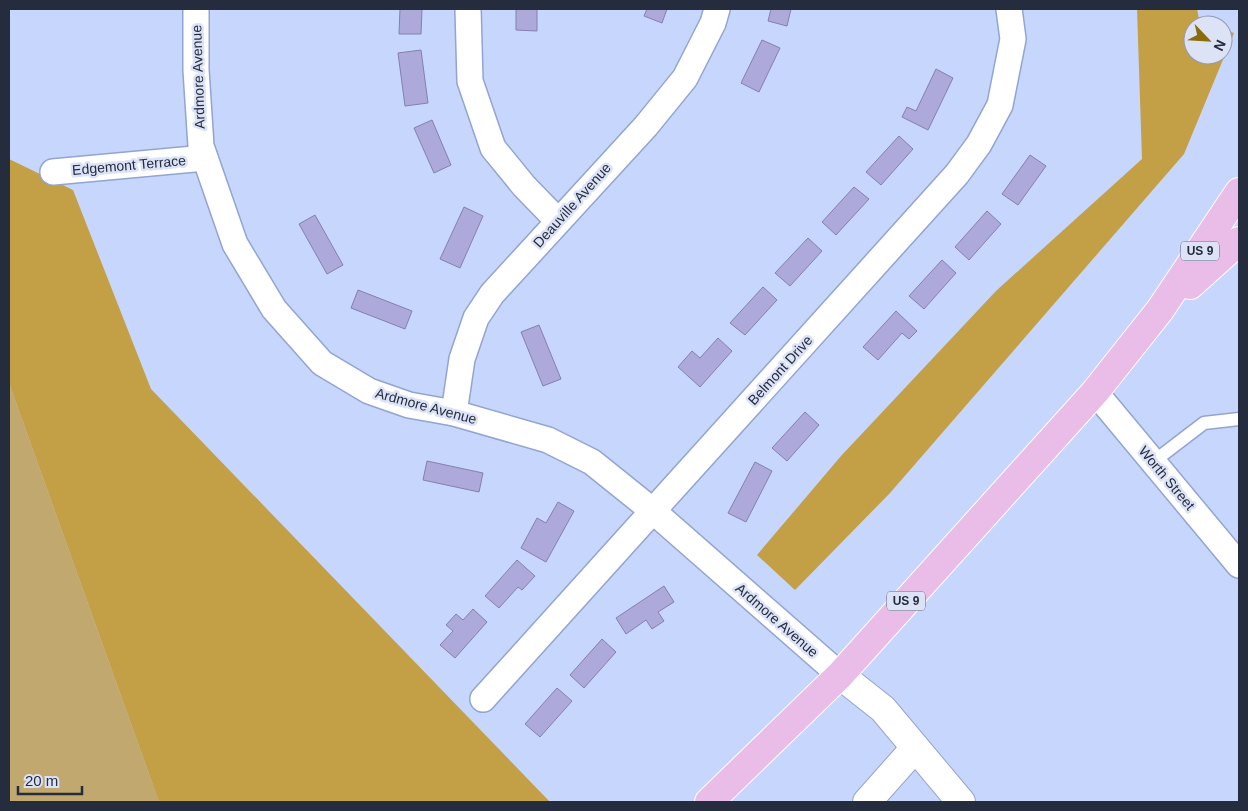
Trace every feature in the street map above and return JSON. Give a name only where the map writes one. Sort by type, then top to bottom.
[{"type":"highway","name":"US 9","points":[[709,802],[840,675],[1094,392],[1160,310],[1239,192]]},
{"type":"highway","name":"US 9","points":[[1160,310],[1239,241]]},
{"type":"street","name":"Ardmore Avenue","points":[[196,9],[196,70],[201,146],[235,244],[274,309],[322,364],[369,392],[409,405],[454,413],[548,440],[592,462],[653,511],[840,675]]},
{"type":"street","points":[[468,9],[470,81],[493,148],[524,186],[558,221]]},
{"type":"street","name":"Deauville Avenue","points":[[454,413],[462,358],[476,318],[492,294],[646,126],[685,78],[713,23],[717,9]]},
{"type":"street","name":"Belmont Drive","points":[[483,699],[957,174],[979,144],[1000,105],[1013,39],[1009,9]]},
{"type":"street","name":"Edgemont Terrace","points":[[53,172],[205,158]]},
{"type":"street","name":"Worth Street","points":[[1094,392],[1239,564]]},
{"type":"street","points":[[840,675],[883,709],[960,802]]},
{"type":"street","points":[[867,802],[915,748]]},
{"type":"lane","points":[[1153,462],[1204,423],[1239,419]]},
{"type":"shaded area","points":[[1137,9],[1197,9],[1198,15],[1183,15],[1183,65],[1221,65],[1184,154],[890,493],[795,590],[757,555],[841,456],[996,291],[1142,159]]},
{"type":"shaded area","points":[[9,159],[73,190],[151,389],[550,802],[159,802],[9,383]]},
{"type":"shaded area","points":[[9,383],[159,802],[9,802]]},
{"type":"building","points":[[400,9],[422,9],[421,34],[399,34]]},
{"type":"building","points":[[516,9],[537,9],[537,31],[516,30]]},
{"type":"building","points":[[647,9],[667,9],[662,23],[644,16]]},
{"type":"building","points":[[771,9],[791,9],[787,26],[768,21]]},
{"type":"building","points":[[762,40],[780,48],[759,92],[741,83]]},
{"type":"building","points":[[421,50],[428,103],[405,106],[398,53]]},
{"type":"building","points":[[936,69],[953,78],[928,130],[902,117],[907,107],[916,111]]},
{"type":"building","points":[[432,120],[451,165],[434,173],[414,128]]},
{"type":"building","points":[[899,136],[913,149],[881,185],[866,172]]},
{"type":"building","points":[[1030,155],[1046,166],[1018,205],[1002,194]]},
{"type":"building","points":[[854,187],[869,199],[836,235],[822,222]]},
{"type":"building","points":[[464,207],[483,216],[460,268],[440,259]]},
{"type":"building","points":[[987,211],[1001,224],[969,260],[955,247]]},
{"type":"building","points":[[315,215],[343,265],[327,274],[299,224]]},
{"type":"building","points":[[808,238],[822,251],[790,286],[775,273]]},
{"type":"building","points":[[942,260],[956,273],[924,309],[909,296]]},
{"type":"building","points":[[763,287],[777,300],[745,335],[730,323]]},
{"type":"building","points":[[358,290],[412,311],[405,329],[351,308]]},
{"type":"building","points":[[896,311],[917,331],[909,339],[902,333],[878,360],[863,347]]},
{"type":"building","points":[[539,325],[561,379],[543,386],[521,332]]},
{"type":"building","points":[[718,338],[732,351],[700,387],[678,367],[692,351],[700,358]]},
{"type":"building","points":[[805,412],[819,425],[787,461],[772,448]]},
{"type":"building","points":[[427,461],[483,473],[479,492],[423,480]]},
{"type":"building","points":[[755,462],[772,471],[746,522],[728,513]]},
{"type":"building","points":[[558,502],[574,511],[546,562],[521,548],[537,518],[546,523]]},
{"type":"building","points":[[517,560],[535,576],[522,590],[518,587],[499,608],[485,596]]},
{"type":"building","points":[[664,586],[674,602],[658,612],[664,621],[652,629],[646,620],[626,634],[616,618]]},
{"type":"building","points":[[473,609],[487,622],[455,658],[440,645],[453,631],[446,625],[456,614],[463,620]]},
{"type":"building","points":[[602,639],[616,652],[584,688],[570,675]]},
{"type":"building","points":[[557,688],[572,701],[540,737],[525,724]]}]
